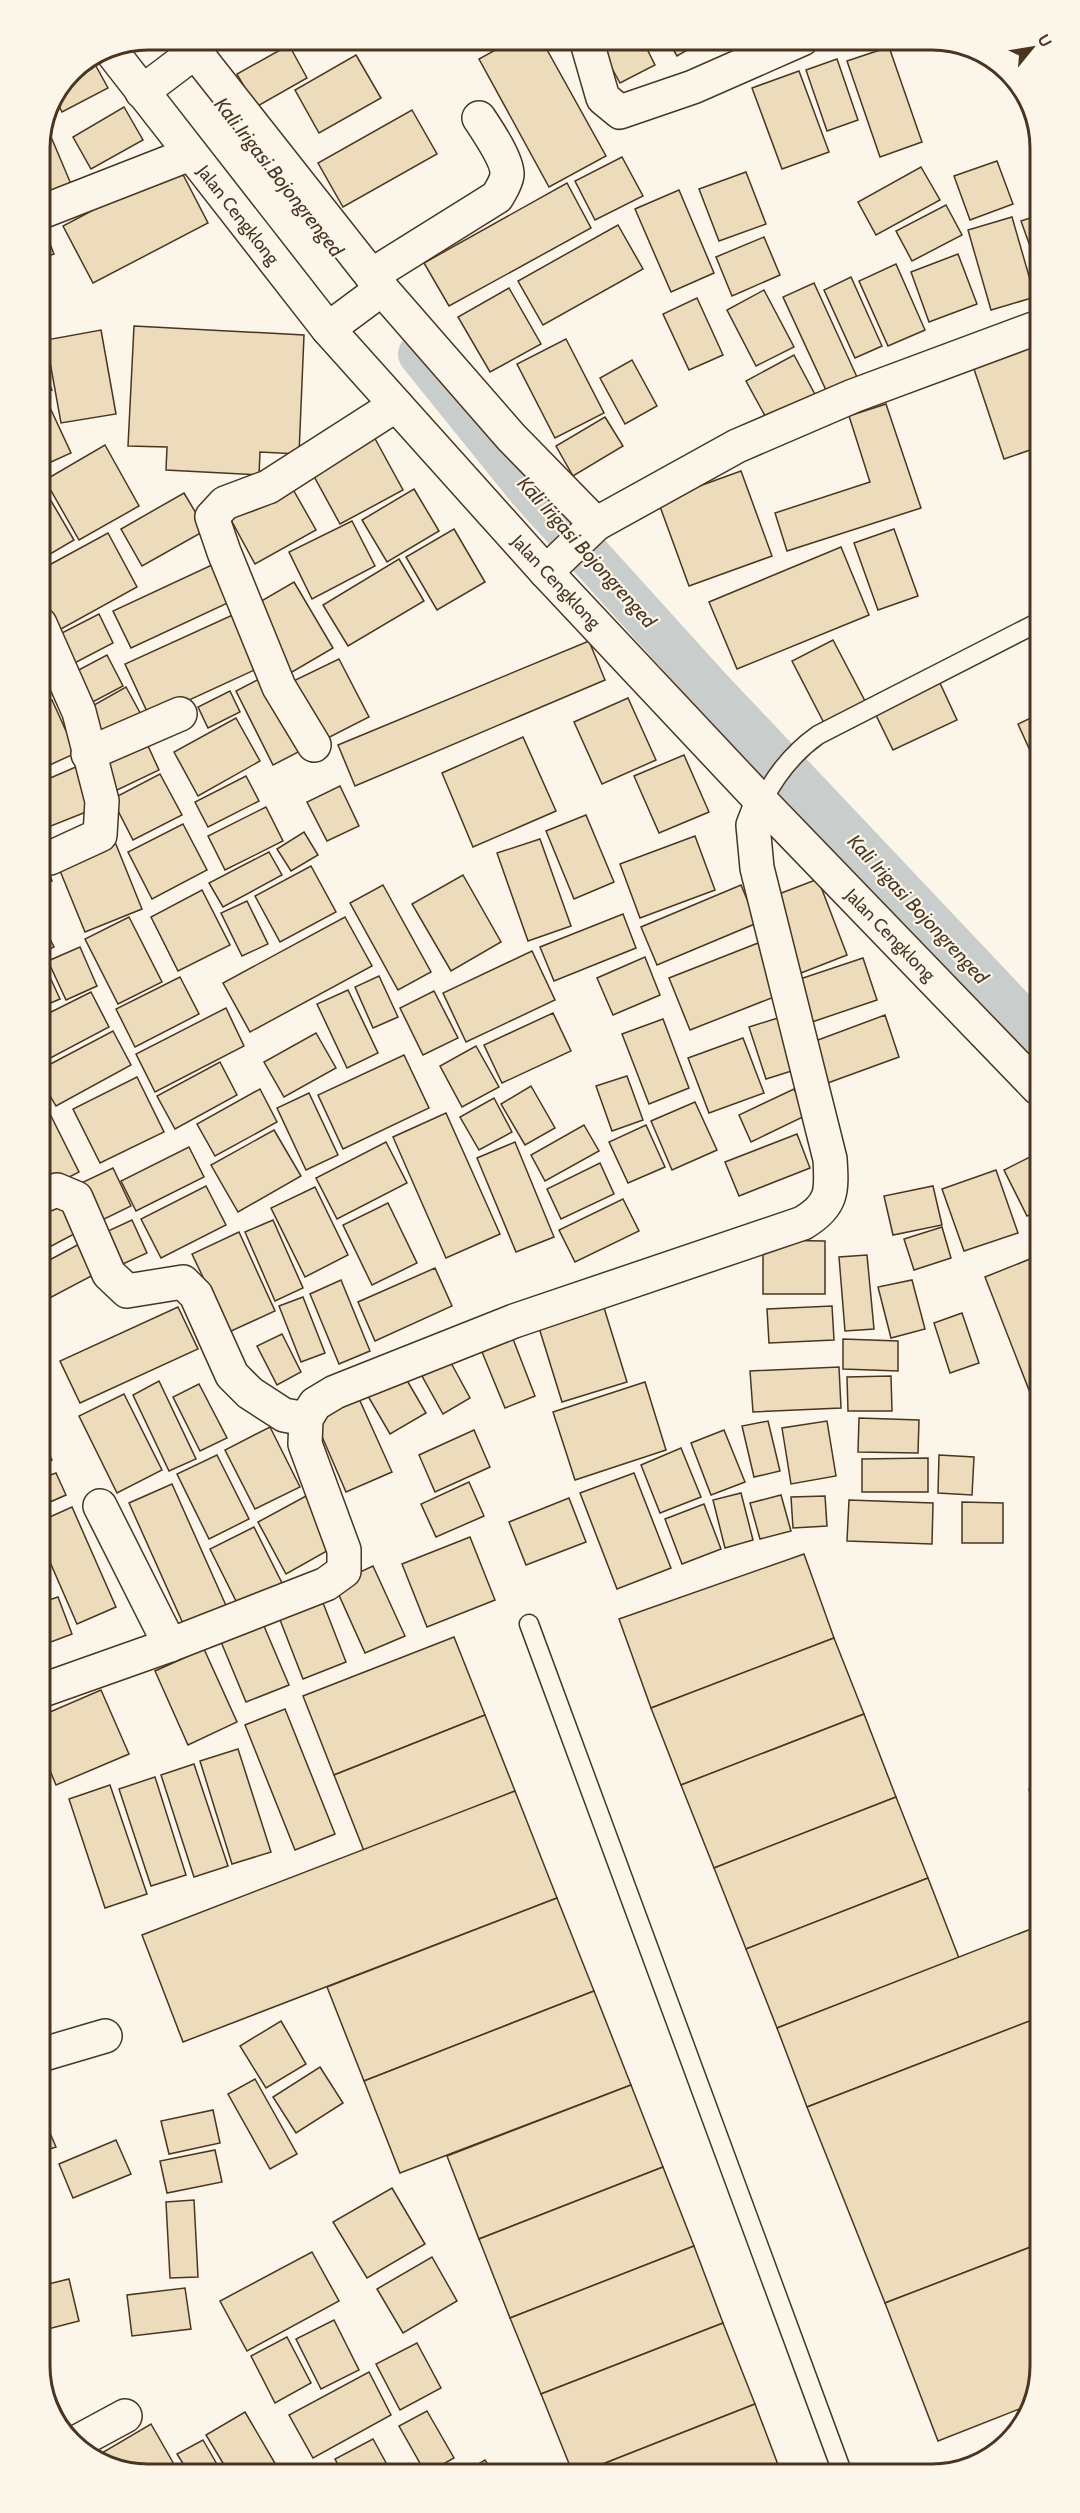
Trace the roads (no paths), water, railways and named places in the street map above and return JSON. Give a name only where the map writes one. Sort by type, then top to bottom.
[{"type":"street","points":[[148,87],[189,50]]},
{"type":"street","points":[[191,50],[377,285],[511,437],[571,548],[737,446],[853,396],[1030,330]]},
{"type":"street","points":[[589,50],[603,98],[620,112],[693,87],[777,50]]},
{"type":"street","name":"Jalan Cengklong","points":[[116,55],[148,87],[190,154],[396,405],[571,548],[767,792],[1030,1079]]},
{"type":"street","points":[[331,327],[377,285],[497,197],[504,186],[508,172],[492,138],[479,118]]},
{"type":"street","points":[[50,209],[190,154]]},
{"type":"street","points":[[314,745],[279,687],[212,517],[225,503],[268,487],[396,405]]},
{"type":"street","points":[[50,647],[79,712],[102,801],[100,835],[50,858]]},
{"type":"street","points":[[88,754],[180,714]]},
{"type":"street","points":[[50,1688],[170,1645],[326,1584],[344,1570],[344,1550],[305,1444],[306,1419],[315,1404],[335,1392],[514,1321],[803,1223],[824,1209],[832,1190],[830,1159],[757,868],[753,825],[767,792]]},
{"type":"street","points":[[50,1193],[57,1190],[76,1198],[109,1274],[127,1292],[183,1282],[196,1295],[232,1375],[250,1393],[284,1415],[306,1419]]},
{"type":"street","points":[[100,1506],[170,1645]]},
{"type":"street","points":[[50,2052],[105,2036]]},
{"type":"street","points":[[83,2439],[125,2416]]},
{"type":"lane","points":[[767,792],[807,743],[818,735],[1030,628]]},
{"type":"lane","points":[[529,1624],[839,2464]]},
{"type":"waterway","name":"Kali Irigasi Bojongrenged","points":[[420,354],[529,489],[709,688],[1030,1028]]}]
